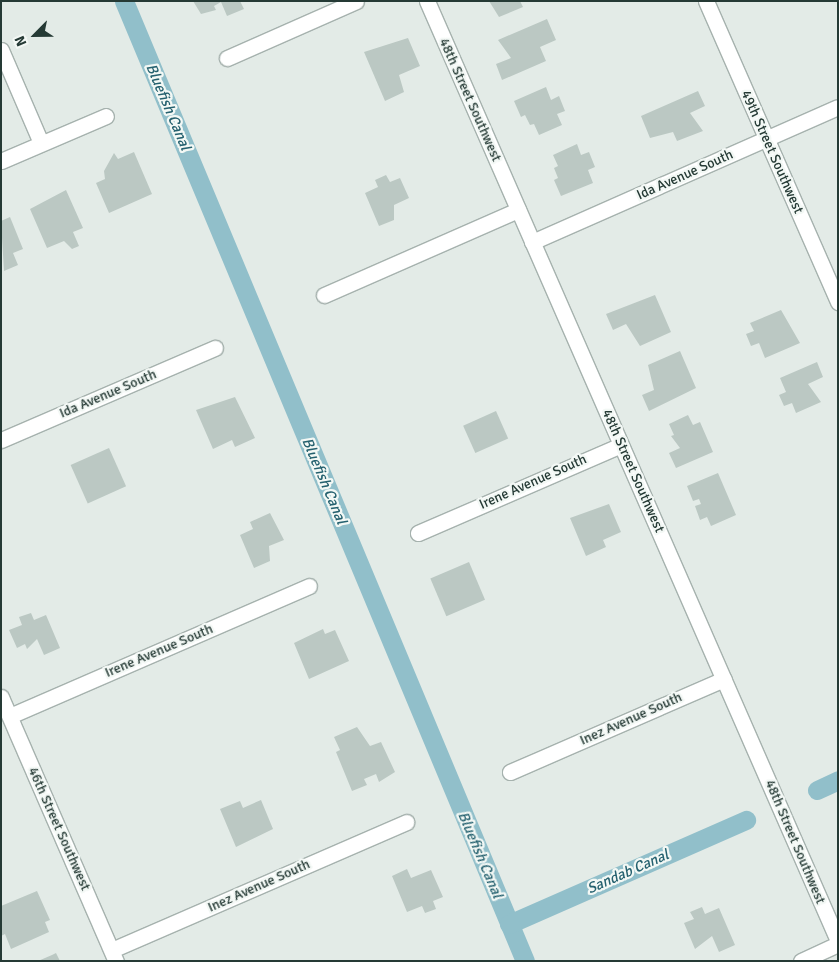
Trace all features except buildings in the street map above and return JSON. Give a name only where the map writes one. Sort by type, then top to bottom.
[{"type":"street","points":[[227,58],[356,1]]},
{"type":"street","name":"48th Street Southwest","points":[[427,1],[838,942]]},
{"type":"street","name":"49th Street Southwest","points":[[706,1],[838,302]]},
{"type":"street","points":[[1,50],[41,143]]},
{"type":"street","name":"Ida Avenue South","points":[[532,242],[838,108]]},
{"type":"street","points":[[1,161],[106,116]]},
{"type":"street","points":[[324,295],[518,210]]},
{"type":"street","name":"Ida Avenue South","points":[[1,440],[215,348]]},
{"type":"street","name":"Irene Avenue South","points":[[418,533],[621,445]]},
{"type":"street","name":"Irene Avenue South","points":[[10,716],[309,586]]},
{"type":"street","name":"Inez Avenue South","points":[[510,772],[724,679]]},
{"type":"street","name":"46th Street Southwest","points":[[1,696],[114,956]]},
{"type":"street","name":"Inez Avenue South","points":[[114,956],[406,822]]},
{"type":"street","points":[[801,961],[838,942]]},
{"type":"waterway","name":"Bluefish Canal","points":[[124,1],[525,961]]},
{"type":"waterway","name":"Sandab Canal","points":[[817,790],[838,780]]},
{"type":"waterway","name":"Sandab Canal","points":[[509,924],[746,820]]}]
